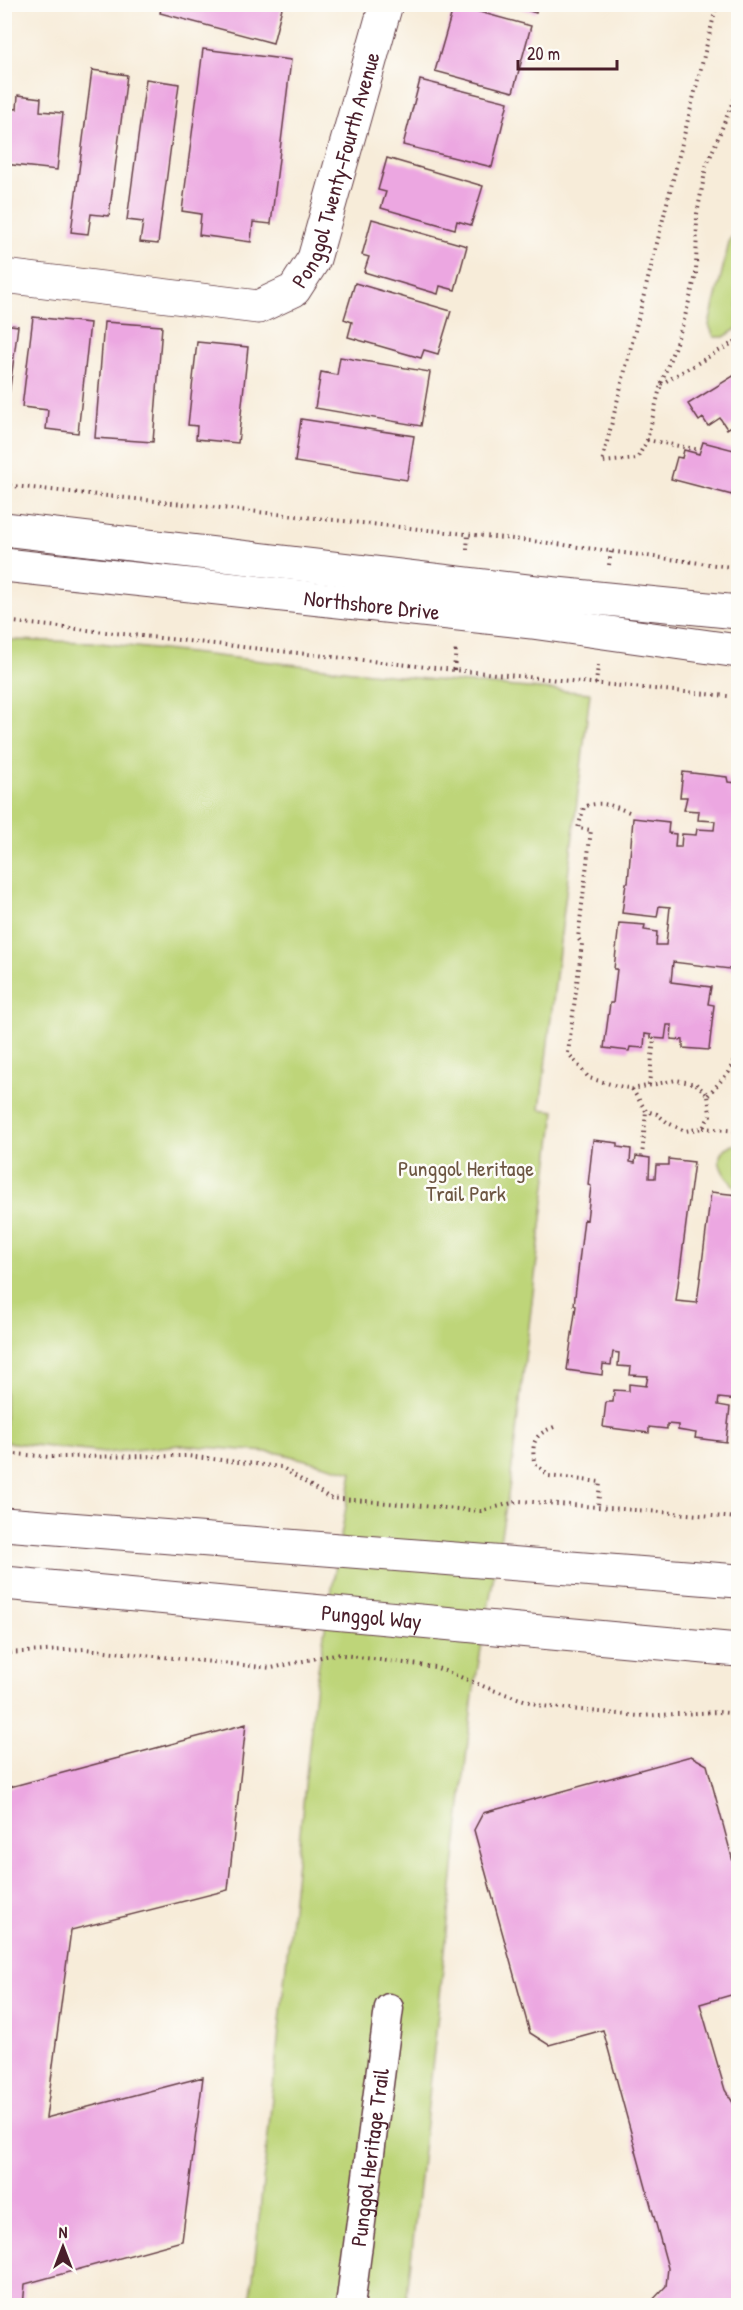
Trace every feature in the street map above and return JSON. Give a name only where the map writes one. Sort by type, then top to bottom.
[{"type":"street","name":"Ponggol Twenty-Fourth Avenue","points":[[4,276],[258,307],[294,290],[314,259],[386,4]]},
{"type":"street","name":"Northshore Drive","points":[[4,529],[536,592],[738,612]]},
{"type":"street","name":"Northshore Drive","points":[[4,566],[532,622],[738,651]]},
{"type":"street","points":[[4,1524],[738,1581]]},
{"type":"street","name":"Punggol Way","points":[[4,1583],[738,1650]]},
{"type":"street","name":"Punggol Heritage Trail","points":[[350,2306],[388,2008]]},
{"type":"path","points":[[717,4],[602,462],[637,459],[647,440],[661,384],[683,324],[696,275],[697,214],[706,166],[738,89]]},
{"type":"path","points":[[661,384],[738,340]]},
{"type":"path","points":[[647,440],[700,450]]},
{"type":"path","points":[[4,485],[541,542],[738,568]]},
{"type":"path","points":[[4,621],[454,670],[738,697]]},
{"type":"path","points":[[629,812],[605,803],[594,803],[584,807],[580,817],[578,828],[591,830],[578,938],[582,944],[568,1053],[589,1078],[632,1089],[676,1080],[696,1084],[708,1095],[710,1115],[703,1128]]},
{"type":"path","points":[[649,1085],[654,1038]]},
{"type":"path","points":[[708,1095],[729,1072],[738,1054]]},
{"type":"path","points":[[632,1089],[646,1111],[642,1157]]},
{"type":"path","points":[[646,1111],[657,1114],[685,1131],[703,1128],[737,1129]]},
{"type":"path","points":[[554,1427],[540,1432],[532,1446],[534,1462],[549,1476],[600,1482],[598,1506]]},
{"type":"path","points":[[4,1453],[50,1457],[187,1456],[281,1467],[330,1498],[481,1511],[520,1501],[738,1518]]},
{"type":"path","points":[[4,1653],[85,1649],[272,1668],[334,1654],[435,1667],[542,1706],[638,1716],[738,1713]]},
{"type":"green space","points":[[738,232],[738,328],[724,337],[714,337],[709,325],[730,239]]},
{"type":"green space","name":"Punggol Heritage Trail Park","points":[[5,640],[91,642],[443,681],[590,693],[540,1109],[555,1111],[510,1483],[473,1695],[406,2305],[250,2305],[316,1681],[352,1472],[279,1453],[180,1445],[105,1453],[5,1442]]},
{"type":"green space","points":[[738,1144],[738,1189],[723,1171],[720,1157],[722,1151]]},
{"type":"building","points":[[162,4],[283,4],[273,43],[160,13]]},
{"type":"building","points":[[507,4],[538,4],[536,13]]},
{"type":"building","points":[[454,5],[531,26],[513,92],[435,71]]},
{"type":"building","points":[[203,49],[291,60],[271,224],[253,222],[251,242],[199,235],[201,214],[182,211]]},
{"type":"building","points":[[92,70],[127,75],[109,216],[91,214],[88,234],[71,232]]},
{"type":"building","points":[[146,79],[179,84],[158,244],[140,242],[143,222],[127,220]]},
{"type":"building","points":[[420,80],[508,102],[492,167],[403,145]]},
{"type":"building","points":[[18,95],[41,98],[40,111],[63,113],[57,170],[4,164],[4,108],[17,109]]},
{"type":"building","points":[[387,158],[483,186],[471,225],[457,221],[455,229],[381,208],[386,192],[378,190]]},
{"type":"building","points":[[372,219],[467,246],[455,290],[440,286],[438,294],[364,272],[369,257],[362,255]]},
{"type":"building","points":[[355,283],[451,311],[438,354],[424,350],[421,358],[348,337],[352,322],[344,319]]},
{"type":"building","points":[[33,317],[90,323],[78,433],[46,429],[48,410],[22,407]]},
{"type":"building","points":[[104,322],[162,326],[153,442],[95,438]]},
{"type":"building","points":[[4,324],[18,326],[8,403],[4,402]]},
{"type":"building","points":[[197,342],[248,347],[238,443],[196,439],[197,426],[188,425]]},
{"type":"building","points":[[340,357],[430,372],[421,426],[315,408],[321,372],[337,375]]},
{"type":"building","points":[[738,373],[738,422],[727,429],[720,418],[708,426],[703,418],[699,421],[688,404]]},
{"type":"building","points":[[301,419],[414,436],[407,480],[295,462]]},
{"type":"building","points":[[703,442],[738,451],[738,491],[733,490],[732,495],[671,479],[677,457],[682,458],[684,450],[699,454]]},
{"type":"building","points":[[683,772],[727,777],[728,782],[738,783],[738,970],[673,962],[671,982],[711,987],[708,1004],[714,1005],[709,1050],[683,1048],[683,1040],[671,1039],[672,1025],[667,1025],[665,1039],[651,1038],[651,1035],[645,1034],[644,1048],[630,1047],[629,1051],[604,1048],[610,1003],[613,1003],[619,923],[645,925],[644,930],[657,932],[656,945],[666,945],[670,907],[659,906],[657,917],[622,913],[626,883],[628,883],[633,818],[669,822],[668,833],[676,834],[675,847],[681,847],[682,834],[696,835],[697,829],[714,830],[715,821],[698,820],[699,811],[684,810],[687,797],[680,797]]},
{"type":"building","points":[[593,1140],[618,1143],[618,1147],[631,1149],[630,1162],[635,1163],[636,1156],[650,1158],[649,1178],[655,1178],[656,1165],[669,1165],[669,1159],[694,1162],[676,1301],[697,1303],[711,1192],[738,1195],[738,1400],[719,1398],[718,1405],[730,1407],[726,1442],[695,1438],[696,1433],[678,1430],[678,1425],[667,1424],[667,1429],[649,1427],[649,1433],[603,1427],[606,1402],[613,1402],[614,1390],[629,1391],[629,1384],[646,1386],[648,1376],[630,1375],[631,1367],[618,1366],[619,1353],[613,1352],[611,1365],[603,1364],[602,1375],[567,1370],[584,1219],[587,1220],[591,1186],[588,1185]]},
{"type":"building","points":[[246,1724],[228,1890],[71,1930],[46,2118],[203,2077],[182,2241],[25,2284],[23,2306],[4,2306],[4,1786],[10,1787]]},
{"type":"building","points":[[691,1756],[707,1765],[738,1880],[738,1993],[700,2004],[725,2090],[735,2106],[738,2106],[738,2306],[644,2306],[650,2303],[666,2286],[668,2268],[603,2030],[549,2045],[530,2033],[474,1830],[483,1813]]}]
